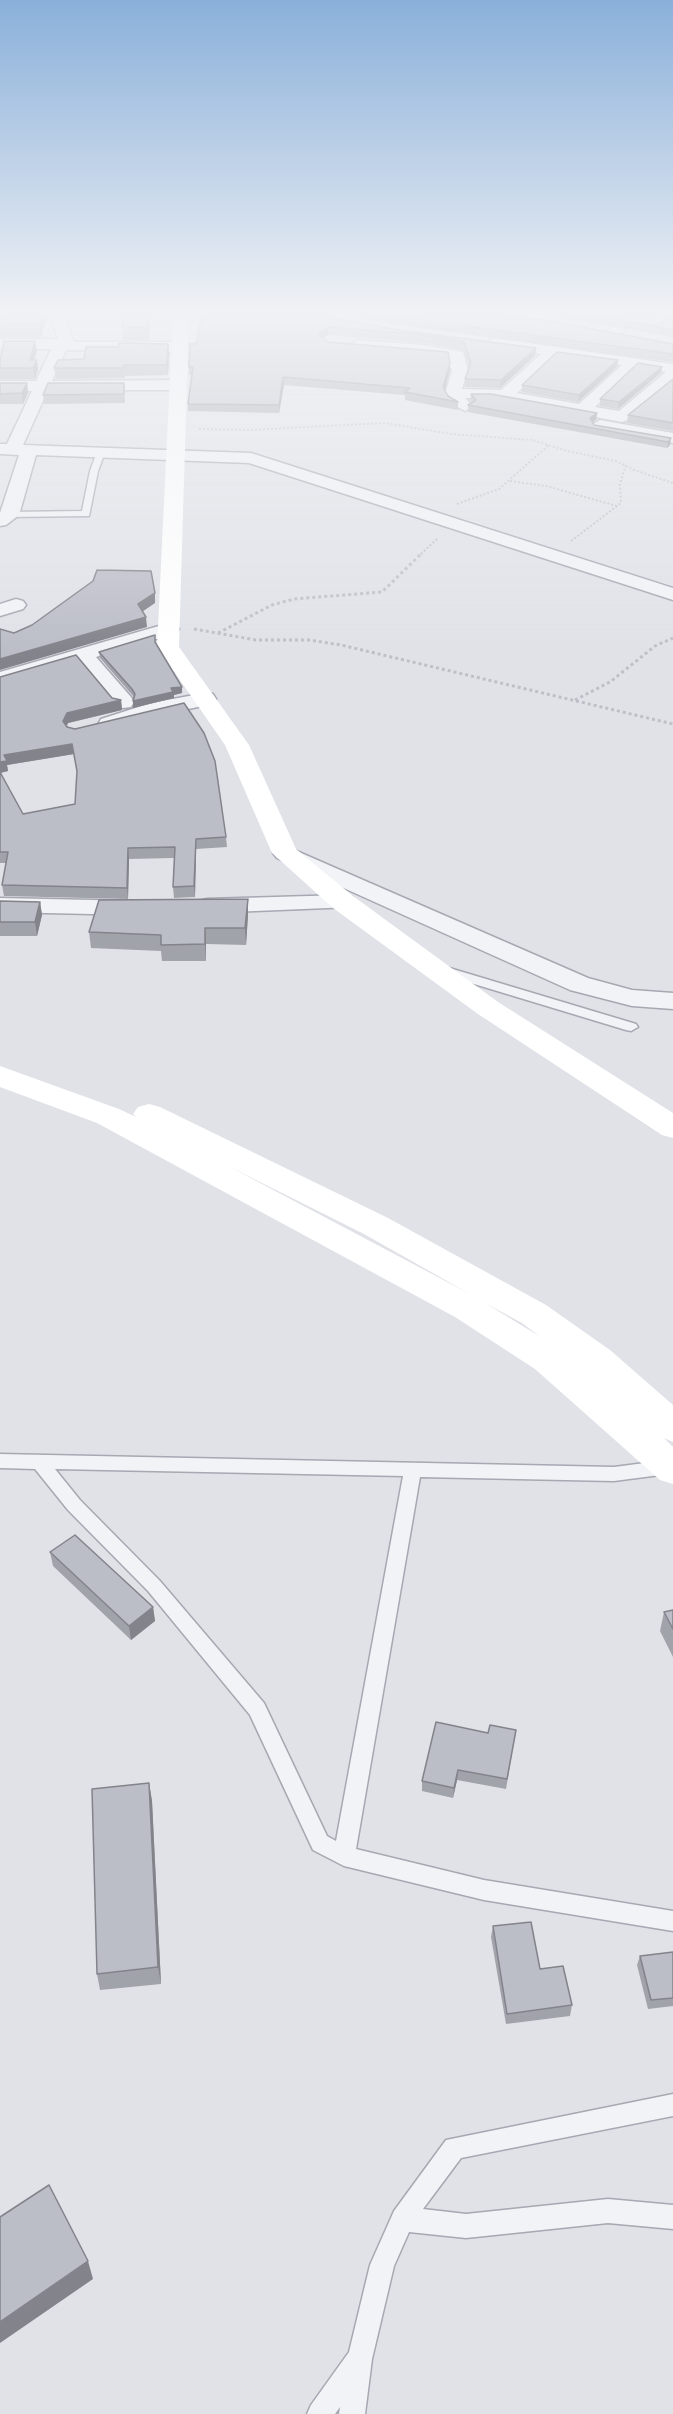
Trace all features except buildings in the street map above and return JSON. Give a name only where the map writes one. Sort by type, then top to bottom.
[{"type":"street","points":[[5,518],[14,450],[24,427]]},
{"type":"street","points":[[595,427],[672,447]]},
{"type":"street","points":[[177,428],[168,647],[237,745],[285,853],[343,902],[488,1008],[673,1128]]},
{"type":"street","points":[[14,450],[251,458],[673,594]]},
{"type":"street","points":[[0,679],[84,656],[169,627]]},
{"type":"street","points":[[84,656],[123,702]]},
{"type":"street","points":[[87,728],[159,708],[205,699]]},
{"type":"street","points":[[285,853],[579,984],[632,998],[673,1001]]},
{"type":"street","points":[[0,905],[170,907],[343,902]]},
{"type":"street","points":[[0,1053],[92,1086],[376,1226],[534,1314],[597,1360],[673,1427]]},
{"type":"street","points":[[0,1076],[108,1116],[467,1308],[548,1359],[672,1468]]},
{"type":"lane","points":[[5,518],[86,514],[94,471],[101,452]]},
{"type":"lane","points":[[431,967],[631,1027]]},
{"type":"lane","points":[[0,1461],[614,1474],[672,1468]]},
{"type":"lane","points":[[40,1463],[75,1505],[154,1586],[257,1710],[320,1844],[344,1856],[484,1890],[673,1921]]},
{"type":"lane","points":[[344,1856],[413,1470]]},
{"type":"lane","points":[[352,2414],[360,2359],[382,2265],[402,2219],[454,2148],[673,2105]]},
{"type":"lane","points":[[402,2219],[466,2226],[608,2211],[673,2217]]},
{"type":"lane","points":[[320,2414],[360,2359]]},
{"type":"path","points":[[177,428],[250,430],[315,427]]},
{"type":"path","points":[[407,427],[451,434],[532,440],[626,465],[634,470],[673,483]]},
{"type":"path","points":[[425,514],[488,494],[509,481],[549,445]]},
{"type":"path","points":[[557,557],[572,540],[617,506],[622,498],[620,484],[626,465]]},
{"type":"path","points":[[509,481],[546,486],[617,506]]},
{"type":"path","points":[[218,633],[272,605],[294,599],[385,591],[453,523]]},
{"type":"path","points":[[169,627],[256,640],[309,640],[341,645],[673,724]]},
{"type":"path","points":[[574,700],[610,682],[655,646],[673,638]]}]
